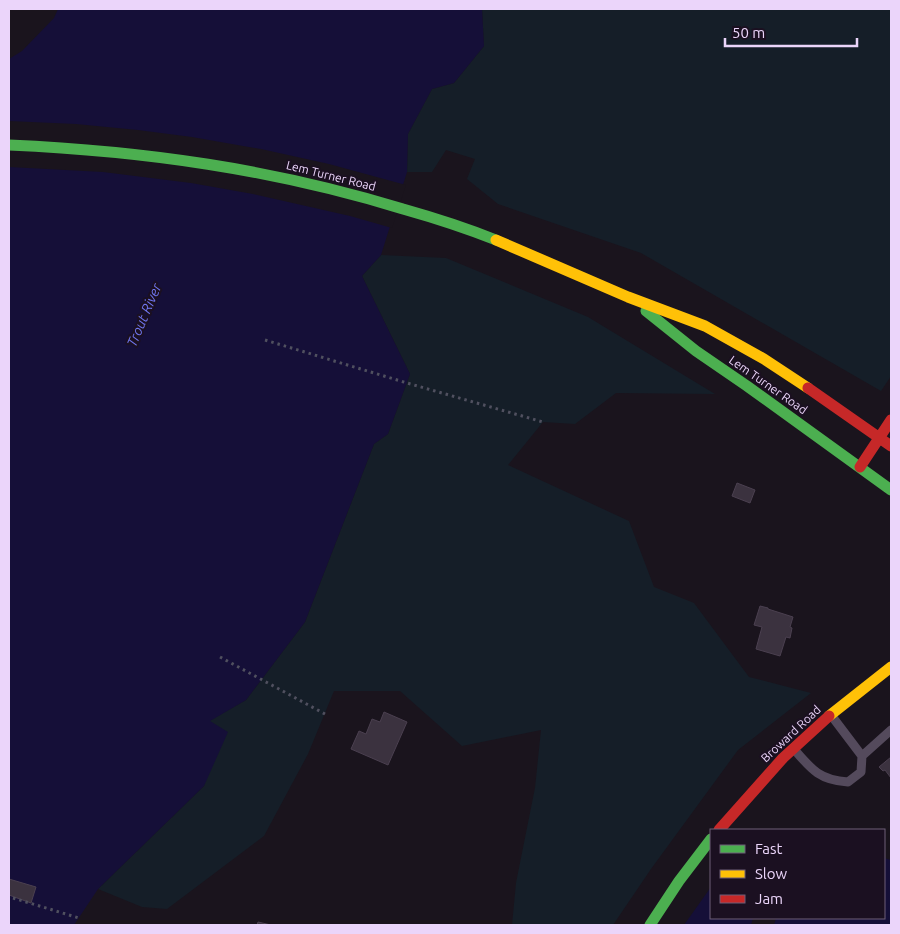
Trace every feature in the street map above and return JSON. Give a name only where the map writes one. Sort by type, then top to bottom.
[{"type":"main road","name":"Lem Turner Road","points":[[9,145],[51,146],[193,161],[282,178],[436,218],[512,246],[631,298],[708,326],[765,360],[891,446]]},
{"type":"main road","name":"Lem Turner Road","points":[[631,298],[696,351],[891,490]]},
{"type":"main road","points":[[860,467],[891,420]]},
{"type":"main road","name":"Broward Road","points":[[720,829],[762,780],[793,748],[831,714],[891,667]]},
{"type":"main road","points":[[650,925],[678,882],[710,840]]},
{"type":"lane","points":[[831,714],[862,756]]},
{"type":"lane","points":[[793,748],[812,769],[826,778],[848,782],[860,772],[862,756],[891,730]]},
{"type":"path","points":[[265,340],[543,422]]},
{"type":"path","points":[[220,657],[325,714]]},
{"type":"path","points":[[12,898],[79,918]]},
{"type":"shaded area","points":[[482,9],[891,9],[891,376],[881,391],[641,253],[498,204],[467,179],[475,159],[446,150],[432,172],[407,172],[408,134],[432,89],[454,83],[484,46]]},
{"type":"shaded area","points":[[381,255],[446,258],[588,317],[715,394],[616,393],[575,424],[543,422],[508,465],[629,521],[654,587],[694,603],[749,677],[811,693],[738,750],[651,869],[613,925],[512,925],[516,883],[535,788],[541,730],[462,746],[400,691],[334,691],[308,754],[264,836],[167,909],[142,907],[98,889],[204,786],[209,721],[246,700],[305,622],[374,444],[388,434],[410,374],[362,276]]},
{"type":"water","name":"Trout River","points":[[58,9],[482,9],[484,46],[454,83],[432,89],[408,134],[407,172],[381,255],[362,276],[410,374],[388,434],[374,444],[305,622],[246,700],[210,721],[228,732],[204,786],[98,889],[74,925],[9,925],[9,59],[22,51],[54,18]]},
{"type":"water","points":[[885,858],[891,860],[891,925],[774,925],[776,919],[885,919]]},
{"type":"water","points":[[710,888],[710,919],[753,919],[751,925],[684,925]]},
{"type":"pier","points":[[9,121],[76,124],[192,137],[261,149],[329,164],[406,185],[392,228],[350,216],[253,194],[191,183],[103,172],[9,167]]},
{"type":"building","points":[[737,483],[755,490],[750,503],[732,496]]},
{"type":"building","points":[[760,606],[793,617],[790,627],[792,628],[790,638],[786,637],[780,656],[756,649],[762,627],[754,625]]},
{"type":"building","points":[[384,712],[407,722],[388,765],[351,749],[359,731],[366,734],[372,719],[380,722]]},
{"type":"building","points":[[891,757],[891,778],[885,770],[883,771],[879,767]]},
{"type":"building","points":[[9,879],[36,887],[31,903],[9,895]]},
{"type":"building","points":[[258,922],[271,925],[257,925]]},
{"type":"traffic: fast","points":[[9,145],[159,157],[257,173],[354,195],[439,220],[496,240]]},
{"type":"traffic: fast","points":[[646,311],[696,351],[891,490]]},
{"type":"traffic: fast","points":[[650,925],[679,881],[710,840]]},
{"type":"traffic: slow","points":[[496,240],[628,297],[705,326],[764,359],[808,388]]},
{"type":"traffic: slow","points":[[829,716],[891,667]]},
{"type":"traffic: jam","points":[[808,388],[891,446]]},
{"type":"traffic: jam","points":[[860,467],[891,420]]},
{"type":"traffic: jam","points":[[720,829],[783,758],[829,716]]}]
